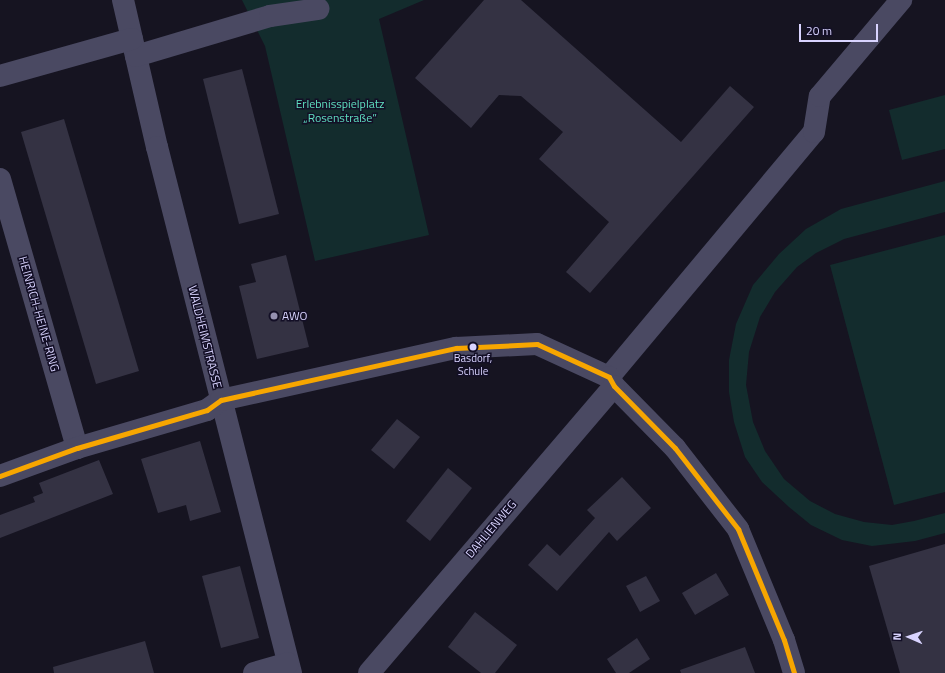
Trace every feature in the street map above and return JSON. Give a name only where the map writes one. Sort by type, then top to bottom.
[{"type":"street","name":"WALDHEIMSTRASSE","points":[[123,0],[157,147],[290,668]]},
{"type":"street","name":"DAHLIENWEG","points":[[369,673],[611,381],[814,132],[820,96],[901,0]]},
{"type":"street","points":[[0,76],[134,48],[270,16],[318,9]]},
{"type":"street","name":"HEINRICH-HEINE-RING","points":[[0,179],[77,448]]},
{"type":"street","points":[[0,476],[77,448],[206,410],[221,400],[456,348],[537,344],[611,381],[675,448],[738,529],[784,640],[794,673]]},
{"type":"street","points":[[254,673],[290,668]]},
{"type":"green space","name":"Erlebnisspielplatz „Rosenstraße”","points":[[242,0],[424,0],[379,19],[429,235],[315,261],[265,46]]},
{"type":"green space","points":[[945,95],[945,149],[902,160],[889,110]]},
{"type":"green space","points":[[945,181],[945,212],[844,239],[816,253],[797,267],[775,292],[760,317],[749,352],[746,385],[753,422],[765,451],[784,479],[810,501],[835,514],[864,522],[892,525],[945,513],[945,533],[915,541],[872,546],[842,540],[811,525],[789,507],[762,482],[745,457],[734,422],[729,392],[729,360],[736,324],[753,285],[779,254],[806,229],[841,209]]},
{"type":"green space","points":[[945,235],[945,492],[894,505],[830,265]]},
{"type":"building","points":[[484,0],[521,0],[681,142],[730,86],[754,107],[590,293],[566,272],[609,222],[539,159],[563,132],[521,96],[499,95],[471,128],[415,78]]},
{"type":"building","points":[[242,69],[279,214],[239,224],[203,79]]},
{"type":"building","points":[[64,119],[139,371],[96,384],[21,132]]},
{"type":"building","name":"AWO","points":[[286,255],[309,347],[257,359],[239,286],[256,282],[251,264]]},
{"type":"building","points":[[397,419],[420,437],[394,469],[371,450]]},
{"type":"building","points":[[200,441],[221,512],[190,521],[186,505],[158,513],[141,459]]},
{"type":"building","points":[[99,460],[113,494],[0,538],[0,515],[35,502],[33,497],[43,493],[39,483]]},
{"type":"building","points":[[448,468],[472,488],[430,541],[406,521]]},
{"type":"building","points":[[622,477],[651,508],[617,541],[609,532],[557,591],[528,565],[547,544],[560,556],[595,518],[587,510]]},
{"type":"building","points":[[945,544],[945,673],[900,673],[869,566]]},
{"type":"building","points":[[240,566],[259,638],[221,648],[202,576]]},
{"type":"building","points":[[716,573],[729,595],[695,615],[682,593]]},
{"type":"building","points":[[646,576],[660,601],[640,612],[626,586]]},
{"type":"building","points":[[475,612],[517,645],[495,673],[481,673],[448,647]]},
{"type":"building","points":[[637,638],[650,659],[629,673],[616,673],[607,659]]},
{"type":"building","points":[[145,641],[154,673],[54,673],[53,667]]},
{"type":"building","points":[[745,647],[755,673],[681,673],[680,670]]},
{"type":"transit line","points":[[0,476],[77,448],[207,410],[221,400],[456,348],[537,344],[609,377],[614,386],[675,448],[738,529],[784,640],[794,673]]},
{"type":"place","name":"AWO","points":[[274,316]]},
{"type":"place","name":"Basdorf, Schule","points":[[473,347]]}]
